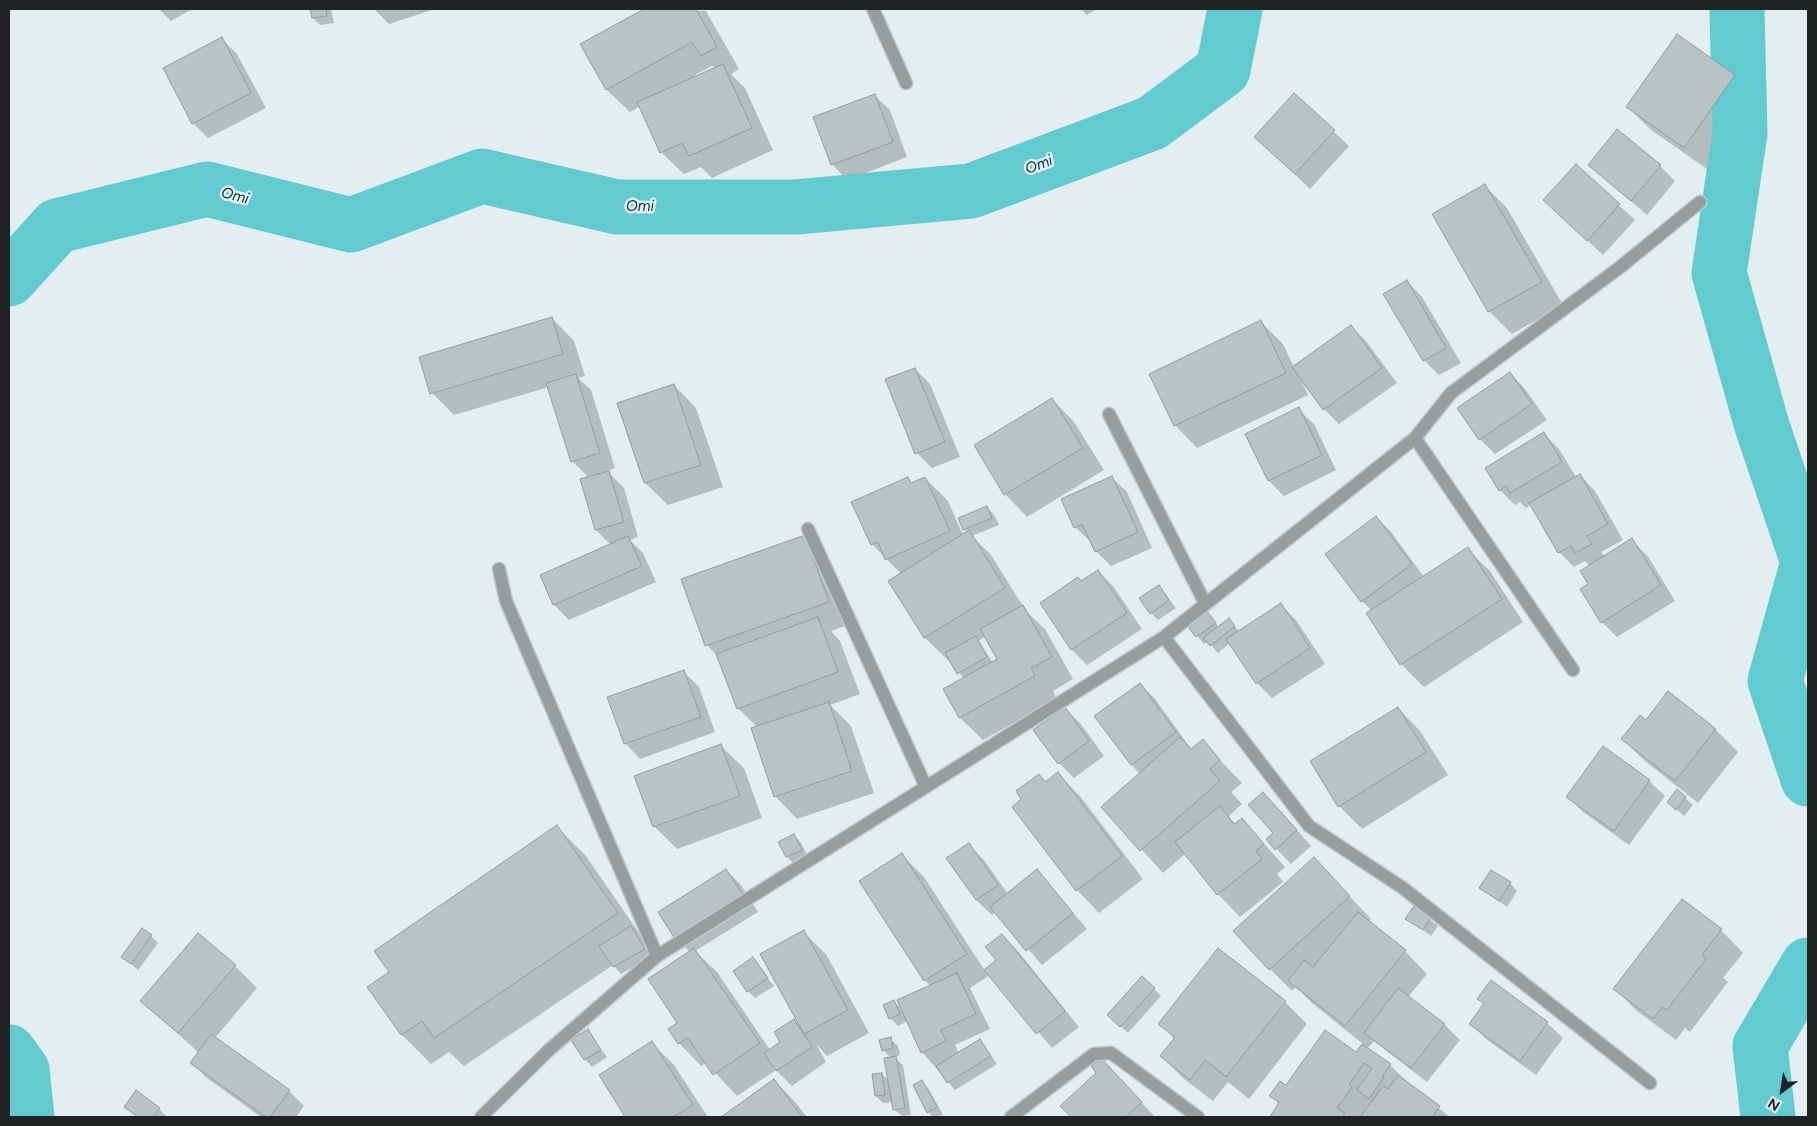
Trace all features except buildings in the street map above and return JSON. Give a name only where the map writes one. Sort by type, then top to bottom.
[{"type":"street","points":[[873,9],[906,83]]},
{"type":"street","points":[[481,1117],[549,1050],[657,956],[1164,637],[1415,438],[1451,393],[1619,268],[1700,202]]},
{"type":"street","points":[[1109,414],[1205,603]]},
{"type":"street","points":[[1415,438],[1572,670]]},
{"type":"street","points":[[808,529],[926,787]]},
{"type":"street","points":[[499,569],[506,601],[657,956]]},
{"type":"street","points":[[1164,637],[1309,826],[1403,888],[1650,1083]]},
{"type":"street","points":[[1011,1117],[1094,1054],[1111,1053],[1198,1117]]},
{"type":"waterway","name":"Omi","points":[[9,279],[57,226],[207,189],[351,225],[482,176],[617,207],[796,207],[971,191],[1152,123],[1223,70],[1235,9]]},
{"type":"waterway","points":[[1737,9],[1740,133],[1719,273],[1762,426],[1808,562],[1775,681],[1808,779]]},
{"type":"waterway","points":[[1768,1117],[1760,1046],[1808,965]]},
{"type":"waterway","name":"Omi","points":[[9,1052],[22,1070],[27,1117]]}]
